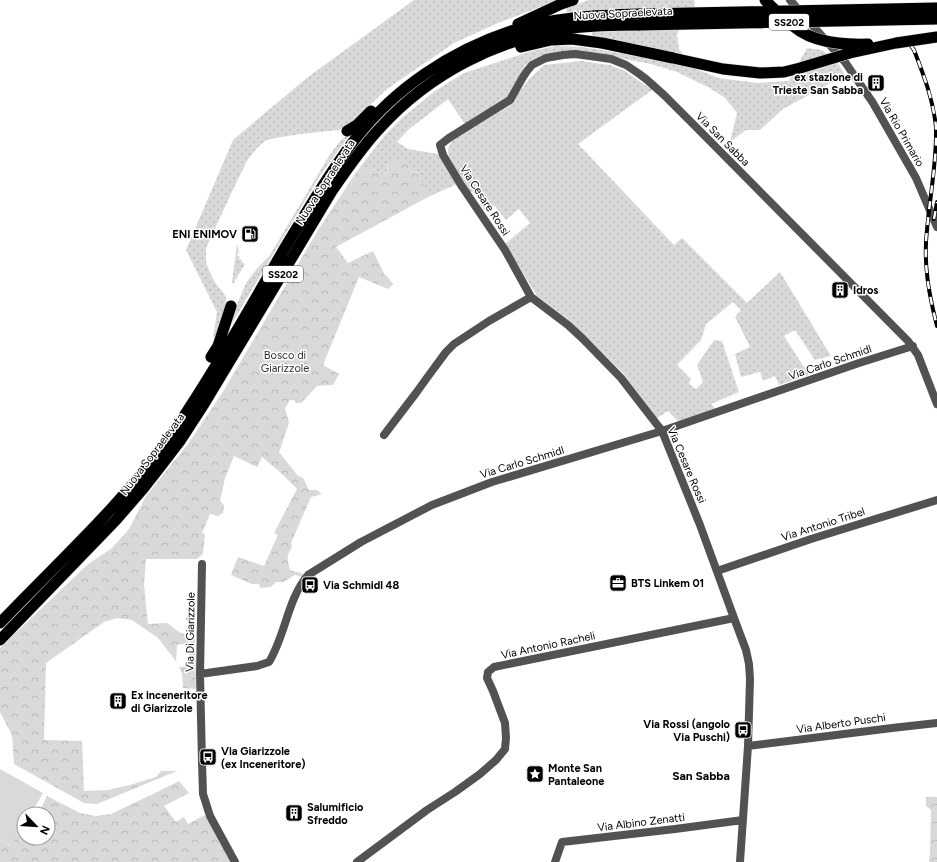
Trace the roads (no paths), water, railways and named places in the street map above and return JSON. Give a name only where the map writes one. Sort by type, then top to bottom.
[{"type":"highway","points":[[474,45],[534,16],[573,0]]},
{"type":"highway","points":[[765,0],[793,27],[815,39],[855,45],[896,43]]},
{"type":"highway","name":"Nuova Sopraelevata","points":[[0,640],[116,520],[142,490],[180,441],[204,404],[332,191],[366,143],[407,102],[425,87],[479,55],[513,42],[541,34],[610,25],[640,19],[937,8]]},
{"type":"highway","name":"Nuova Sopraelevata","points":[[0,623],[109,512],[148,466],[195,399],[316,198],[357,137],[389,102],[418,79],[443,62],[474,45],[512,31],[541,23],[573,17],[610,14],[640,19],[937,19]]},
{"type":"highway","points":[[448,72],[514,49],[551,40],[572,39],[602,43],[723,69],[760,74],[784,72],[850,53],[896,43],[937,37]]},
{"type":"highway","points":[[347,131],[357,125],[387,95],[401,84],[418,79]]},
{"type":"highway","points":[[171,434],[189,394],[218,346],[231,306]]},
{"type":"street","name":"Via Rio Primario","points":[[790,0],[845,62],[873,103],[916,178],[937,227]]},
{"type":"street","name":"Via San Sabba","points":[[440,144],[510,100],[532,65],[546,58],[575,54],[611,60],[626,65],[646,79],[664,95],[913,346],[918,354],[937,404]]},
{"type":"street","name":"Via Cesare Rossi","points":[[440,144],[443,154],[457,179],[505,250],[531,297],[573,329],[616,372],[662,431],[700,525],[746,650],[749,664],[748,746],[740,862]]},
{"type":"street","points":[[384,435],[429,374],[454,344],[531,297]]},
{"type":"street","name":"Via Carlo Schmidl","points":[[200,674],[257,666],[269,662],[274,653],[302,581],[308,575],[361,542],[432,505],[492,482],[662,431],[913,346]]},
{"type":"street","name":"Via Antonio Tribel","points":[[717,571],[812,539],[937,500]]},
{"type":"street","name":"Via Di Giarizzole","points":[[202,564],[200,674],[203,794],[210,816],[235,862]]},
{"type":"street","name":"Via Antonio Racheli","points":[[357,862],[480,774],[496,760],[504,750],[506,738],[505,723],[487,678],[488,672],[494,667],[734,618]]},
{"type":"street","name":"Via Alberto Puschi","points":[[748,746],[937,723]]},
{"type":"street","name":"Via Albino Zenatti","points":[[555,862],[562,842],[743,820]]},
{"type":"railway","points":[[911,46],[914,50],[928,88],[936,127],[933,178],[926,242],[926,267],[929,291],[937,326]]},
{"type":"railway","points":[[934,219],[937,202]]},
{"type":"place","name":"ex stazione di Trieste San Sabba","points":[[876,83]]},
{"type":"place","name":"ENI ENIMOV","points":[[250,234]]},
{"type":"place","name":"Idros","points":[[840,290]]},
{"type":"place","name":"BTS Linkem 01","points":[[618,583]]},
{"type":"place","name":"Via Schmidl 48","points":[[310,585]]},
{"type":"place","name":"Ex inceneritore di Giarizzole","points":[[118,701]]},
{"type":"place","name":"Via Rossi (angolo Via Puschi)","points":[[743,730]]},
{"type":"place","name":"Via Giarizzole (ex Inceneritore)","points":[[208,757]]},
{"type":"place","name":"Monte San Pantaleone","points":[[535,774]]},
{"type":"place","name":"Salumificio Sfreddo","points":[[294,813]]},
{"type":"district","name":"San Sabba","points":[[701,776]]},
{"type":"park label","name":"Bosco di Giarizzole","points":[[285,361]]}]
